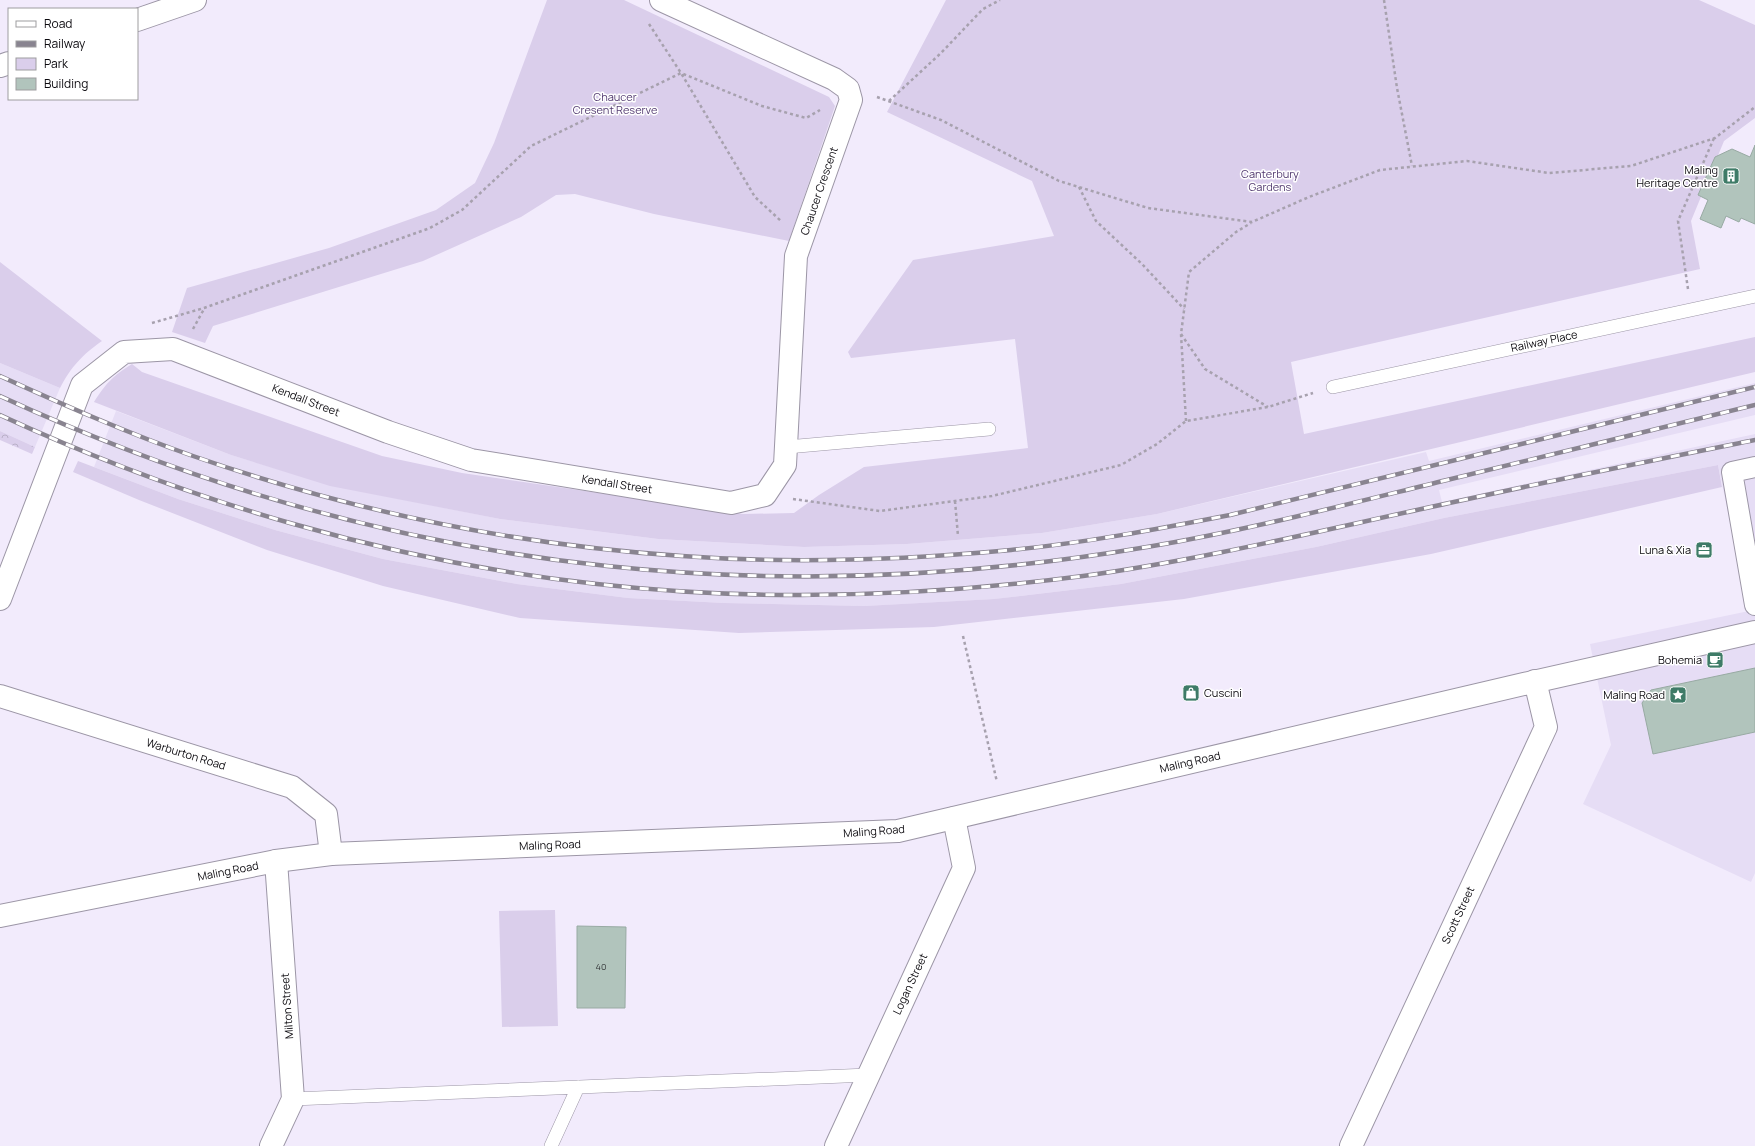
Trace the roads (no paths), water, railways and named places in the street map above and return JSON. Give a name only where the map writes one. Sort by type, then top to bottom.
[{"type":"street","points":[[138,20],[195,0]]},
{"type":"street","name":"Chaucer Crescent","points":[[661,0],[834,79],[848,89],[851,100],[796,256],[785,466],[765,495]]},
{"type":"street","name":"Kendall Street","points":[[0,599],[82,384],[124,352],[173,349],[388,432],[471,460],[731,502],[765,495]]},
{"type":"street","points":[[1755,467],[1732,472],[1755,605]]},
{"type":"street","name":"Maling Road","points":[[0,916],[276,862],[331,854],[898,831],[1535,681],[1755,632]]},
{"type":"street","name":"Scott Street","points":[[1351,1146],[1546,727],[1535,681]]},
{"type":"street","name":"Warburton Road","points":[[0,696],[292,787],[326,814],[331,854]]},
{"type":"street","name":"Logan Street","points":[[836,1146],[964,868],[954,818]]},
{"type":"street","name":"Milton Street","points":[[271,1146],[293,1098],[276,862]]},
{"type":"lane","name":"Railway Place","points":[[1333,387],[1693,308],[1755,296]]},
{"type":"lane","points":[[787,447],[989,429]]},
{"type":"lane","points":[[293,1098],[868,1075]]},
{"type":"lane","points":[[550,1146],[578,1087]]},
{"type":"railway","points":[[0,376],[120,428],[193,456],[253,476],[373,509],[496,534],[558,543],[620,551],[764,560],[847,560],[929,556],[1011,550],[1094,540],[1230,515],[1755,387]]},
{"type":"railway","points":[[0,396],[72,428],[146,457],[221,483],[296,506],[373,526],[450,543],[528,556],[607,566],[674,572],[810,576],[878,575],[946,571],[1013,565],[1147,547],[1223,533],[1298,516],[1755,405]]},
{"type":"railway","points":[[0,415],[143,475],[292,524],[368,544],[520,574],[597,584],[658,590],[779,595],[840,595],[962,589],[1083,576],[1130,569],[1223,552],[1529,486],[1755,440]]},
{"type":"place","name":"Maling Heritage Centre","points":[[1731,176]]},
{"type":"place","name":"Luna & Xia","points":[[1704,550]]},
{"type":"place","name":"Bohemia","points":[[1715,660]]},
{"type":"place","name":"Cuscini","points":[[1191,693]]},
{"type":"place","name":"Maling Road","points":[[1678,695]]},
{"type":"park label","name":"Chaucer Cresent Reserve","points":[[615,103]]},
{"type":"park label","name":"Canterbury Gardens","points":[[1270,180]]}]
